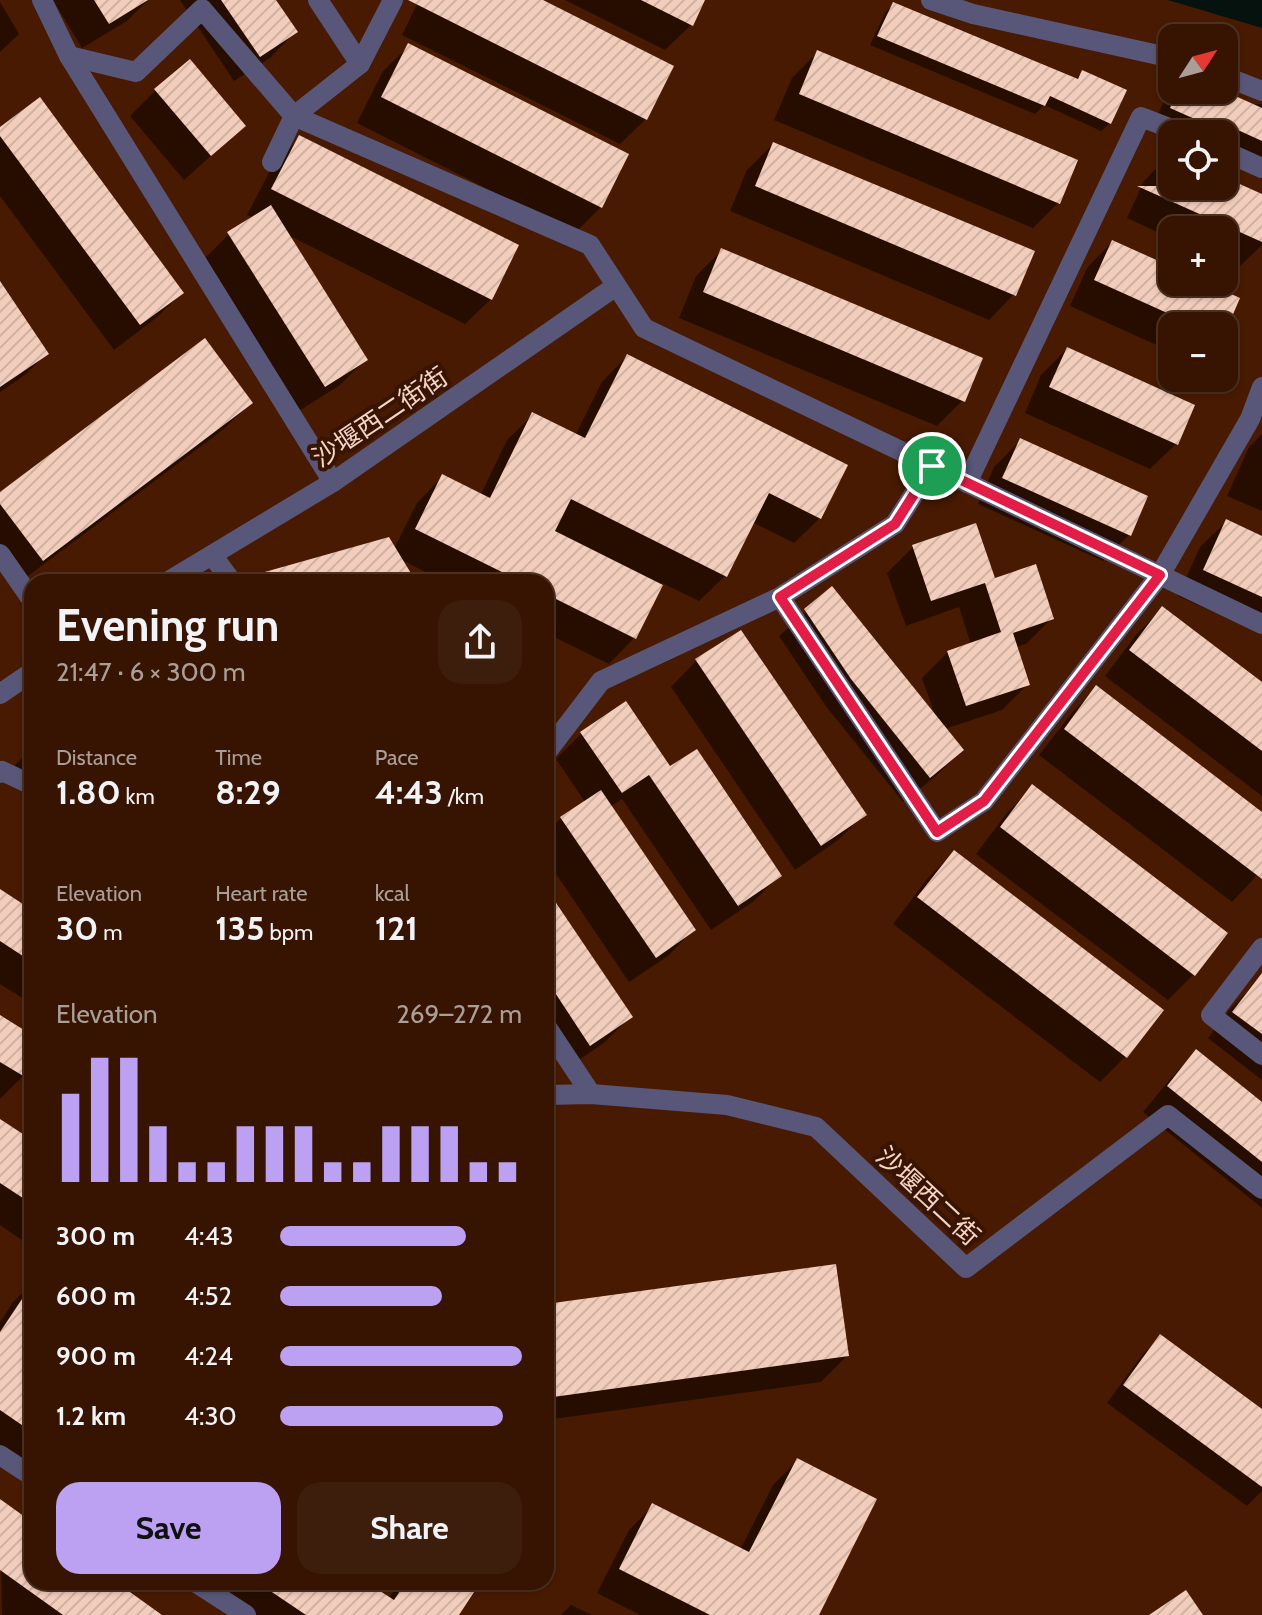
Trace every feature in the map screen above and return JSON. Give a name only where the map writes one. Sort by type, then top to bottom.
[{"type":"street","points":[[42,0],[69,56],[333,482]]},
{"type":"street","points":[[318,0],[360,64]]},
{"type":"street","points":[[272,162],[294,116],[360,64],[393,0]]},
{"type":"street","points":[[931,0],[973,14],[1158,55]]},
{"type":"street","points":[[69,56],[136,72],[202,9],[294,116],[590,245],[644,328],[1262,624]]},
{"type":"street","points":[[1238,82],[1262,91]]},
{"type":"street","points":[[967,483],[1141,117],[1158,124]]},
{"type":"street","points":[[1238,157],[1262,168]]},
{"type":"street","name":"沙堰西二街街","points":[[180,574],[333,482],[616,286]]},
{"type":"street","points":[[780,597],[937,832],[984,801],[1160,575],[1250,419],[1262,387]]},
{"type":"street","points":[[554,743],[601,681],[780,597],[895,524],[932,466]]},
{"type":"street","points":[[0,554],[24,588]]},
{"type":"street","points":[[212,555],[226,574]]},
{"type":"street","points":[[0,694],[24,678]]},
{"type":"street","points":[[0,773],[2,771],[24,781]]},
{"type":"street","points":[[1262,948],[1211,1015],[1262,1055]]},
{"type":"street","points":[[554,1038],[591,1094]]},
{"type":"street","name":"沙堰西二街","points":[[554,1095],[591,1094],[727,1105],[816,1127],[966,1268],[1168,1115],[1262,1189]]},
{"type":"street","points":[[0,1455],[24,1471]]},
{"type":"street","points":[[207,1590],[246,1615]]},
{"type":"shaded area","points":[[1168,0],[1262,0],[1262,28]]},
{"type":"building","points":[[94,0],[148,0],[109,24]]},
{"type":"building","points":[[221,0],[276,0],[298,32],[260,57]]},
{"type":"building","points":[[408,0],[543,0],[674,66],[647,120]]},
{"type":"building","points":[[641,0],[705,0],[693,26]]},
{"type":"building","points":[[893,2],[1078,79],[1082,70],[1127,90],[1111,124],[1050,96],[1045,106],[877,36]]},
{"type":"building","points":[[408,43],[629,154],[602,208],[381,97]]},
{"type":"building","points":[[817,50],[1078,160],[1060,204],[799,94]]},
{"type":"building","points":[[190,59],[246,126],[211,156],[154,89]]},
{"type":"building","points":[[40,97],[184,293],[140,325],[0,136],[0,127]]},
{"type":"building","points":[[1238,97],[1262,108],[1262,141],[1238,130],[1238,120],[1197,120],[1170,108],[1172,104],[1238,104]]},
{"type":"building","points":[[299,135],[519,245],[492,300],[271,189]]},
{"type":"building","points":[[773,142],[1035,251],[1016,296],[755,186]]},
{"type":"building","points":[[1238,183],[1262,194],[1262,242],[1238,231],[1238,216],[1204,216],[1168,200],[1238,200]]},
{"type":"building","points":[[1137,186],[1158,186],[1158,195]]},
{"type":"building","points":[[271,205],[368,360],[325,387],[227,232]]},
{"type":"building","points":[[1112,240],[1158,261],[1158,296],[1240,298],[1234,312],[1165,312],[1094,280]]},
{"type":"building","points":[[721,248],[983,358],[965,402],[703,292]]},
{"type":"building","points":[[0,281],[49,354],[0,387]]},
{"type":"building","points":[[205,338],[253,403],[43,561],[0,504],[0,492]]},
{"type":"building","points":[[1067,347],[1158,388],[1158,392],[1166,392],[1195,405],[1178,445],[1049,387]]},
{"type":"building","points":[[627,354],[848,465],[821,519],[769,493],[727,577],[571,499],[555,531],[663,585],[636,639],[554,598],[554,574],[506,574],[415,529],[442,474],[490,498],[532,412],[585,438]]},
{"type":"building","points":[[1020,438],[1148,496],[1131,536],[1002,478]]},
{"type":"building","points":[[1226,519],[1262,536],[1262,597],[1203,570]]},
{"type":"building","points":[[976,523],[995,578],[1036,564],[1054,619],[1013,633],[1030,685],[966,706],[947,651],[1001,632],[985,583],[931,601],[912,545]]},
{"type":"building","points":[[389,537],[411,574],[257,574]]},
{"type":"building","points":[[832,586],[964,750],[930,778],[851,679],[804,609]]},
{"type":"building","points":[[1162,606],[1262,682],[1262,751],[1129,650]]},
{"type":"building","points":[[741,630],[867,815],[821,846],[695,659]]},
{"type":"building","points":[[1096,685],[1262,812],[1262,879],[1064,729]]},
{"type":"building","points":[[626,701],[670,766],[697,749],[782,876],[738,906],[649,775],[622,793],[580,732]]},
{"type":"building","points":[[1032,784],[1228,933],[1195,976],[1000,827]]},
{"type":"building","points":[[601,790],[696,930],[656,958],[560,817]]},
{"type":"building","points":[[954,850],[1164,1010],[1127,1058],[917,897]]},
{"type":"building","points":[[0,889],[24,905],[24,957],[0,941]]},
{"type":"building","points":[[554,900],[633,1017],[590,1046],[554,991]]},
{"type":"building","points":[[1262,973],[1262,1034],[1232,1012]]},
{"type":"building","points":[[0,1015],[24,1030],[24,1076],[0,1062]]},
{"type":"building","points":[[1196,1049],[1262,1102],[1262,1162],[1167,1086]]},
{"type":"building","points":[[0,1119],[24,1135],[24,1199],[0,1183]]},
{"type":"building","points":[[836,1264],[849,1356],[554,1397],[554,1303]]},
{"type":"building","points":[[24,1296],[24,1426],[0,1410],[0,1332]]},
{"type":"building","points":[[1160,1334],[1262,1409],[1262,1487],[1123,1385]]},
{"type":"building","points":[[797,1458],[877,1499],[819,1615],[710,1615],[619,1569],[652,1503],[749,1552]]},
{"type":"building","points":[[0,1499],[24,1516],[24,1587],[0,1570]]},
{"type":"building","points":[[28,1590],[127,1590],[162,1615],[63,1615]]},
{"type":"building","points":[[269,1590],[378,1590],[394,1600],[401,1590],[475,1590],[459,1615],[306,1615]]},
{"type":"building","points":[[1186,1590],[1203,1615],[1149,1615]]},
{"type":"route","points":[[932,466],[1160,575],[984,801],[937,832],[780,597],[895,524],[932,466]]}]
